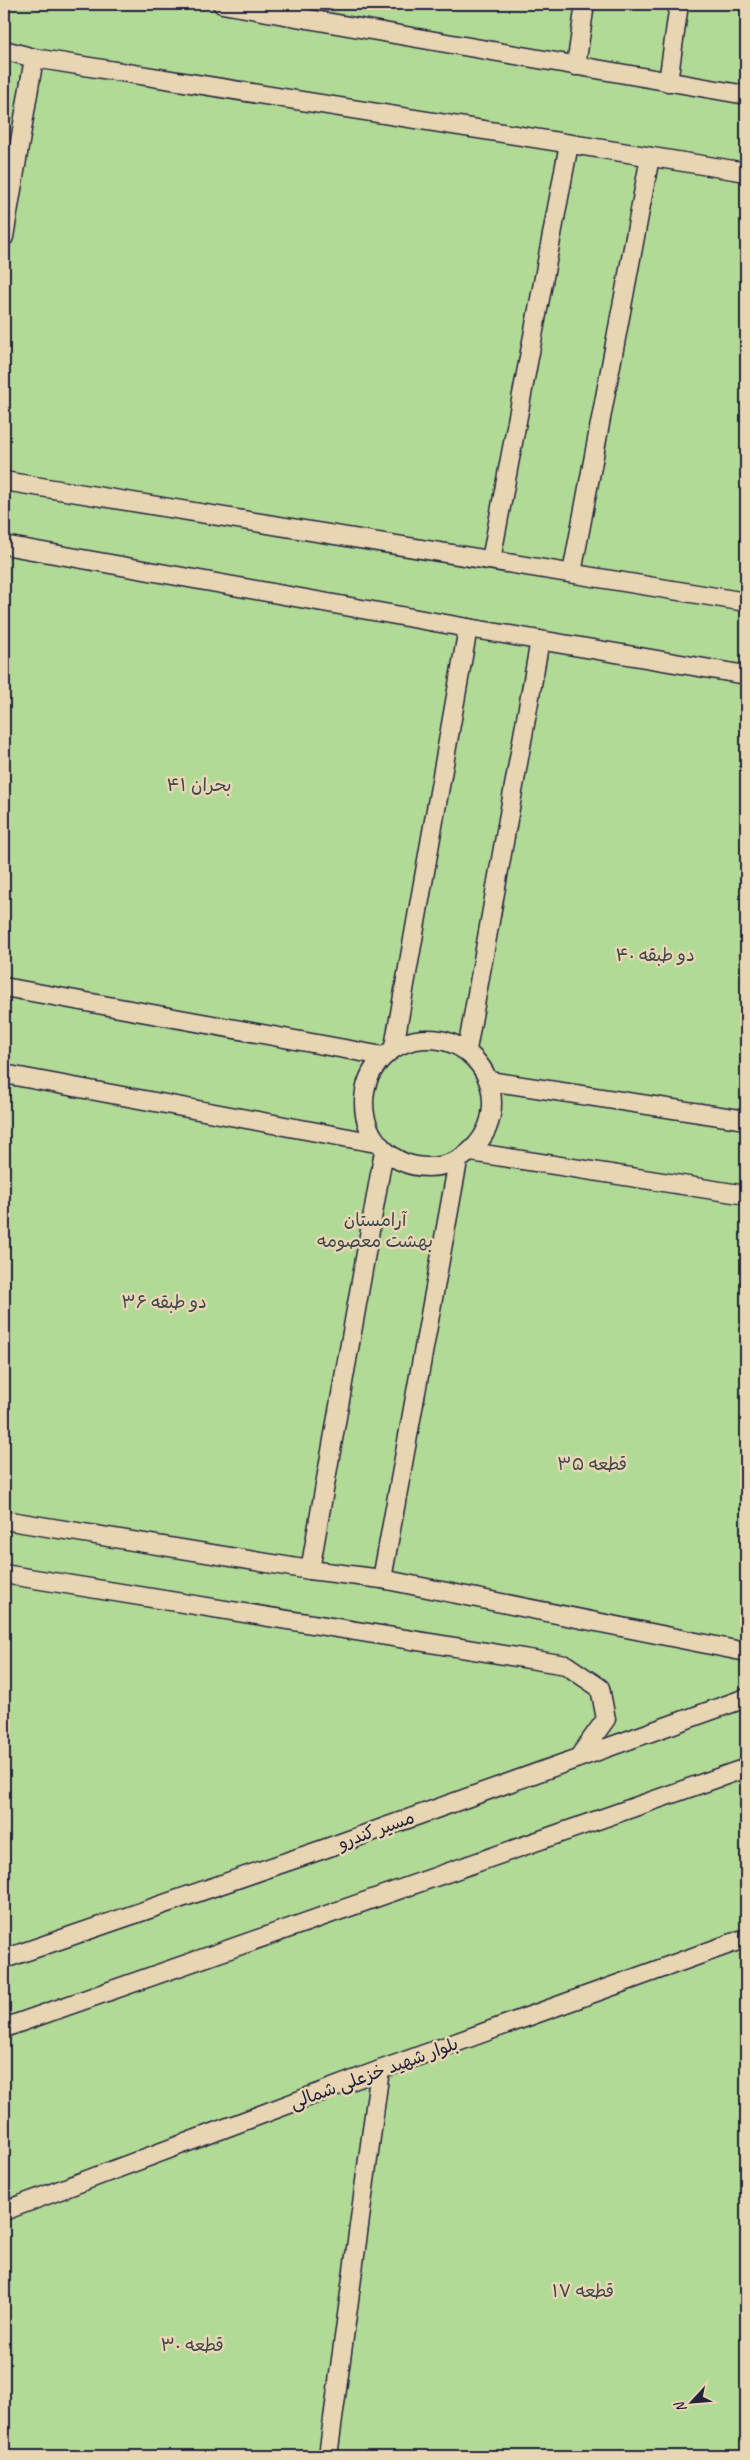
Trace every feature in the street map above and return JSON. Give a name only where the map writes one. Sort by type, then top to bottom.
[{"type":"lane","points":[[222,4],[746,96]]},
{"type":"lane","points":[[576,66],[585,4]]},
{"type":"lane","points":[[668,82],[679,4]]},
{"type":"lane","points":[[4,50],[34,58],[746,172]]},
{"type":"lane","points":[[4,238],[34,58]]},
{"type":"lane","points":[[491,560],[569,144]]},
{"type":"lane","points":[[572,573],[650,157]]},
{"type":"lane","points":[[4,481],[746,602]]},
{"type":"lane","points":[[4,545],[468,628],[746,675]]},
{"type":"lane","points":[[310,1570],[380,1147],[364,1114],[366,1083],[388,1051],[468,628]]},
{"type":"lane","points":[[467,1050],[540,640]]},
{"type":"lane","points":[[4,987],[388,1051],[431,1038],[467,1050],[489,1081],[493,1107],[487,1131],[465,1156],[433,1168],[407,1164],[380,1147],[4,1074]]},
{"type":"lane","points":[[489,1081],[746,1120]]},
{"type":"lane","points":[[465,1156],[746,1195]]},
{"type":"lane","points":[[382,1579],[465,1156]]},
{"type":"lane","points":[[4,1520],[310,1570],[382,1579],[746,1652]]},
{"type":"lane","points":[[4,1574],[566,1665],[600,1688],[606,1719],[578,1758]]},
{"type":"lane","name":"مسیر کندرو","points":[[4,1959],[746,1698]]},
{"type":"lane","points":[[4,2028],[746,1768]]},
{"type":"lane","name":"بلوار شهید خزعلی شمالی","points":[[4,2211],[380,2070],[746,1938]]},
{"type":"lane","points":[[328,2456],[380,2070]]},
{"type":"green space","name":"آرامستان بهشت معصومه","points":[[4,4],[746,4],[746,2456],[4,2456]]},
{"type":"park label","name":"۴۱ بحران","points":[[199,785]]},
{"type":"park label","name":"۴۰ دو طبقه","points":[[655,955]]},
{"type":"park label","name":"۳۶ دو طبقه","points":[[164,1302]]},
{"type":"park label","name":"قطعه ۳۵","points":[[592,1464]]},
{"type":"park label","name":"قطعه ۱۷","points":[[583,2291]]},
{"type":"park label","name":"قطعه ۳۰","points":[[192,2345]]}]
